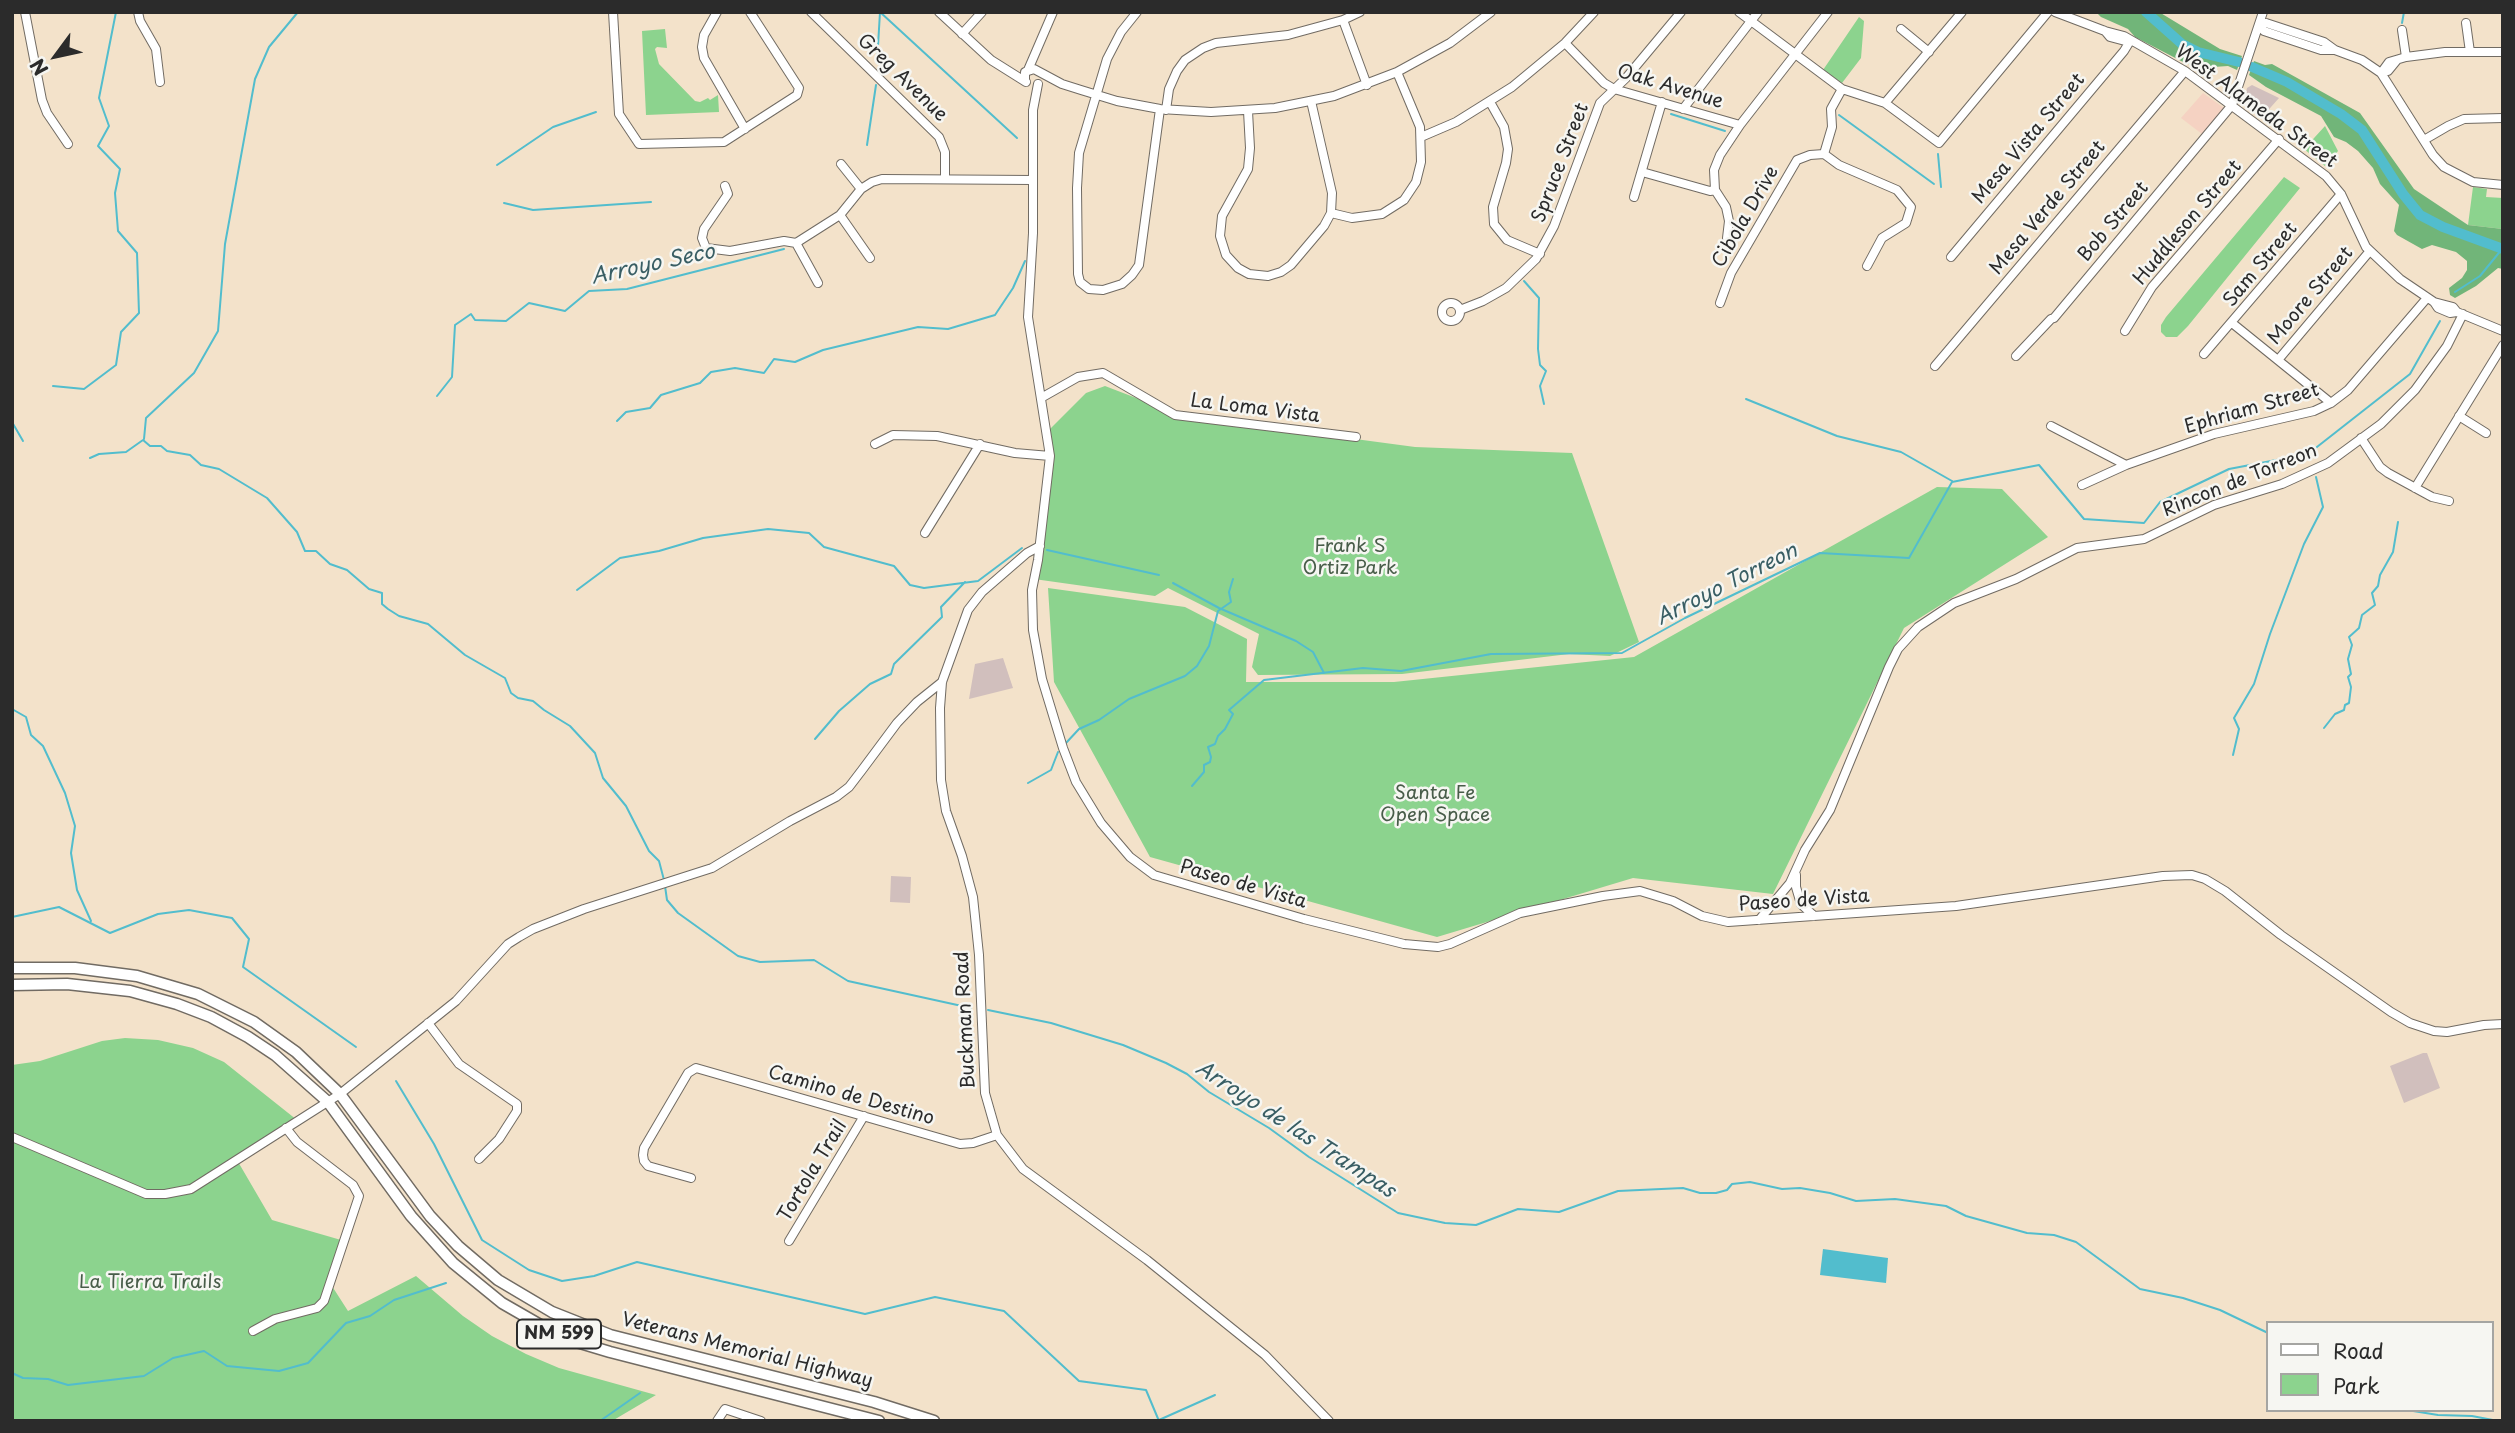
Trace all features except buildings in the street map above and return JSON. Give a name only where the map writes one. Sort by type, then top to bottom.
[{"type":"highway","name":"Veterans Memorial Highway","points":[[12,968],[54,967],[106,971],[158,981],[235,1012],[271,1034],[321,1073],[340,1094],[443,1231],[498,1280],[570,1321],[610,1335],[874,1402],[934,1421]]},
{"type":"highway","name":"Veterans Memorial Highway","points":[[12,985],[68,984],[130,991],[177,1003],[248,1037],[285,1063],[328,1102],[431,1241],[468,1277],[520,1314],[560,1335],[610,1352],[879,1421]]},
{"type":"street","points":[[25,12],[42,100],[47,113],[68,144]]},
{"type":"street","points":[[138,12],[140,21],[156,49],[160,82]]},
{"type":"street","points":[[613,12],[619,114],[639,144],[724,142],[797,95],[799,88],[750,12]]},
{"type":"street","points":[[717,12],[704,35],[704,58],[745,129]]},
{"type":"street","name":"Greg Avenue","points":[[811,12],[936,132],[945,152],[945,179]]},
{"type":"street","points":[[939,12],[991,60],[1026,83],[1062,84]]},
{"type":"street","points":[[962,34],[982,12]]},
{"type":"street","points":[[1033,110],[1026,83],[1033,71],[1038,48],[1053,12]]},
{"type":"street","points":[[1137,12],[1121,32],[1110,53],[1083,134],[1078,162],[1078,279],[1089,289],[1116,287],[1136,270],[1141,258],[1163,109],[1177,71],[1185,60],[1216,43],[1288,35],[1343,20],[1360,12]]},
{"type":"street","points":[[1010,71],[1033,71],[1096,95],[1163,109],[1248,111],[1311,101],[1367,85],[1450,43],[1491,12]]},
{"type":"street","points":[[1421,137],[1446,127],[1490,102],[1529,74],[1565,43],[1594,12]]},
{"type":"street","name":"Spruce Street","points":[[1460,310],[1506,288],[1523,274],[1540,254],[1554,226],[1602,99],[1626,78],[1681,12]]},
{"type":"street","points":[[1740,12],[1842,89],[1885,103],[1939,143],[2048,12]]},
{"type":"street","points":[[1683,108],[1758,12]]},
{"type":"street","points":[[1727,238],[1729,221],[1726,207],[1715,190],[1714,170],[1720,155],[1740,125],[1828,12]]},
{"type":"street","points":[[1885,103],[1962,12]]},
{"type":"street","name":"West Alameda Street","points":[[2054,12],[2105,32],[2124,36],[2185,71],[2322,172],[2341,194],[2358,234],[2369,251],[2400,279],[2438,307],[2503,331]]},
{"type":"street","name":"Bob Street","points":[[2016,356],[2054,318],[2232,105],[2263,12]]},
{"type":"street","points":[[1343,20],[1367,85]]},
{"type":"street","points":[[2466,23],[2470,52]]},
{"type":"street","points":[[2259,25],[2264,31],[2321,50],[2335,50],[2359,58],[2381,74],[2444,167],[2473,182],[2503,185]]},
{"type":"street","points":[[1901,29],[1929,52]]},
{"type":"street","points":[[2401,59],[2402,30]]},
{"type":"street","name":"Mesa Vista Street","points":[[1951,257],[2130,41]]},
{"type":"street","name":"Oak Avenue","points":[[1565,43],[1604,83],[1614,89],[1740,125]]},
{"type":"street","points":[[2381,74],[2389,62],[2401,59],[2470,52],[2503,52]]},
{"type":"street","points":[[1033,71],[1038,84],[1033,110]]},
{"type":"street","name":"Mesa Verde Street","points":[[1935,366],[2185,71]]},
{"type":"street","points":[[1331,214],[1352,218],[1382,215],[1397,206],[1409,194],[1419,176],[1421,137],[1415,110],[1397,72]]},
{"type":"street","points":[[1842,89],[1831,109],[1832,127],[1824,154],[1839,164],[1897,190],[1911,207],[1906,223],[1882,238],[1867,266]]},
{"type":"street","points":[[1248,111],[1250,162],[1242,182],[1227,206],[1219,231],[1223,250],[1233,264],[1244,272],[1262,276],[1275,275],[1291,265],[1331,214],[1333,198],[1311,101]]},
{"type":"street","points":[[1490,102],[1504,127],[1508,149],[1493,207],[1494,224],[1507,240],[1540,254]]},
{"type":"street","points":[[1634,197],[1662,102]]},
{"type":"street","name":"Paseo de Vista","points":[[1033,110],[1033,233],[1028,317],[1050,456],[1032,590],[1033,630],[1042,679],[1076,782],[1101,823],[1130,857],[1154,875],[1304,919],[1420,946],[1438,947],[1520,913],[1604,895],[1640,891],[1673,901],[1702,916],[1728,922],[1956,906],[2164,876],[2192,875],[2225,891],[2290,942],[2410,1023],[2434,1031],[2447,1032],[2503,1024]]},
{"type":"street","points":[[2424,140],[2448,125],[2464,119],[2503,118]]},
{"type":"street","name":"Huddleson Street","points":[[2125,331],[2152,287],[2279,139]]},
{"type":"street","name":"Cibola Drive","points":[[1720,303],[1731,273],[1797,160],[1824,154]]},
{"type":"street","points":[[841,164],[861,189]]},
{"type":"street","points":[[1642,172],[1710,191],[1715,190]]},
{"type":"street","points":[[725,186],[728,194],[704,229],[702,238],[706,248],[730,251],[784,241],[796,243],[840,215],[861,189],[882,179],[1033,180]]},
{"type":"street","name":"Sam Street","points":[[2204,354],[2341,194]]},
{"type":"street","points":[[840,215],[870,258]]},
{"type":"street","points":[[796,243],[818,283]]},
{"type":"street","name":"Moore Street","points":[[2277,360],[2369,251]]},
{"type":"street","name":"Ephriam Street","points":[[2082,485],[2126,465],[2214,434],[2314,411],[2331,403],[2348,390],[2430,300]]},
{"type":"street","name":"Rincon de Torreon","points":[[1759,920],[1790,883],[1843,782],[1898,649],[1918,627],[1954,603],[2016,579],[2077,548],[2144,539],[2214,505],[2283,484],[2328,463],[2381,424],[2415,390],[2447,346],[2459,313]]},
{"type":"street","points":[[2232,323],[2331,403]]},
{"type":"street","points":[[2415,488],[2503,345]]},
{"type":"street","name":"La Loma Vista","points":[[1041,398],[1078,377],[1103,373],[1175,415],[1356,437]]},
{"type":"street","points":[[2459,416],[2486,433]]},
{"type":"street","points":[[2051,426],[2126,465]]},
{"type":"street","points":[[875,444],[893,435],[937,436],[1014,453],[1050,456]]},
{"type":"street","points":[[2361,439],[2380,467],[2435,499],[2449,501]]},
{"type":"street","points":[[925,533],[980,444]]},
{"type":"street","name":"Buckman Road","points":[[1040,545],[975,600],[963,621],[942,682],[940,708],[941,780],[946,811],[973,897],[979,954],[985,1093],[996,1135],[1023,1169],[1147,1260],[1265,1355],[1329,1421]]},
{"type":"street","points":[[12,1138],[146,1194],[191,1189],[340,1094],[467,992],[508,944],[533,929],[584,909],[712,868],[836,797],[849,786],[897,723],[942,682]]},
{"type":"street","points":[[1797,869],[1796,887],[1801,904],[1814,916]]},
{"type":"street","points":[[428,1023],[459,1064],[517,1104],[517,1111],[499,1139],[479,1159]]},
{"type":"street","name":"Camino de Destino","points":[[691,1178],[648,1166],[643,1155],[644,1148],[688,1073],[696,1068],[960,1144],[973,1143],[996,1135]]},
{"type":"street","name":"Tortola Trail","points":[[789,1241],[864,1116]]},
{"type":"street","points":[[253,1331],[275,1319],[317,1308],[324,1301],[359,1196],[353,1185],[297,1142],[286,1128]]},
{"type":"street","points":[[717,1421],[725,1409],[761,1421]]},
{"type":"shaded area","points":[[2252,85],[2279,98],[2263,116],[2244,102],[2247,88]]},
{"type":"shaded area","points":[[2203,93],[2224,108],[2202,134],[2181,118]]},
{"type":"shaded area","points":[[1003,658],[1013,688],[969,699],[975,664]]},
{"type":"shaded area","points":[[891,876],[911,877],[910,903],[890,902]]},
{"type":"shaded area","points":[[2427,1053],[2440,1088],[2404,1103],[2390,1066]]},
{"type":"green space","points":[[2096,12],[2159,12],[2220,49],[2242,56],[2237,70],[2228,66],[2199,68],[2135,37],[2128,29]]},
{"type":"green space","points":[[1859,17],[1864,21],[1861,58],[1842,83],[1823,70]]},
{"type":"green space","points":[[665,29],[667,48],[655,49],[659,64],[695,101],[708,98],[710,100],[718,95],[719,112],[646,115],[642,31]]},
{"type":"green space","points":[[2254,61],[2265,65],[2272,64],[2360,113],[2414,189],[2468,225],[2503,229],[2503,269],[2498,268],[2476,286],[2455,298],[2450,295],[2449,288],[2462,278],[2467,270],[2467,261],[2456,252],[2432,245],[2422,249],[2397,235],[2394,231],[2399,205],[2380,184],[2373,168],[2358,151],[2334,137],[2321,116],[2249,75]]},
{"type":"green space","points":[[2325,126],[2338,151],[2325,166],[2304,149]]},
{"type":"green space","points":[[2284,177],[2300,188],[2188,326],[2177,337],[2166,337],[2161,332],[2161,325],[2166,317]]},
{"type":"green space","points":[[2473,187],[2487,189],[2486,197],[2503,198],[2503,229],[2468,225]]},
{"type":"green space","name":"Frank S Ortiz Park","points":[[1105,386],[1183,416],[1415,447],[1572,453],[1639,642],[1610,656],[1569,654],[1402,674],[1258,675],[1252,667],[1259,634],[1168,588],[1155,596],[1034,579],[1045,503],[1047,432],[1086,393]]},
{"type":"green space","name":"Santa Fe Open Space","points":[[1937,487],[2002,489],[2048,537],[1904,628],[1773,894],[1633,878],[1437,937],[1150,857],[1054,682],[1048,588],[1185,607],[1247,639],[1246,682],[1394,682],[1634,657]]},
{"type":"green space","name":"La Tierra Trails","points":[[125,1038],[158,1040],[193,1048],[224,1062],[297,1120],[237,1160],[272,1220],[341,1240],[330,1283],[348,1311],[416,1276],[463,1316],[492,1336],[526,1354],[559,1368],[656,1395],[612,1421],[12,1421],[12,1065],[40,1061],[102,1041]]},
{"type":"water","points":[[1823,1249],[1888,1258],[1886,1283],[1820,1275]]},
{"type":"waterway","points":[[53,386],[84,389],[116,365],[121,332],[139,313],[137,253],[118,231],[115,193],[120,169],[98,146],[109,126],[99,98],[116,12]]},
{"type":"waterway","points":[[144,439],[146,418],[194,373],[218,331],[225,244],[255,79],[269,47],[298,12]]},
{"type":"waterway","points":[[880,12],[1017,138]]},
{"type":"waterway","points":[[877,63],[880,12]]},
{"type":"waterway","points":[[2146,12],[2182,44],[2198,52],[2239,62]]},
{"type":"waterway","points":[[2402,23],[2404,12]]},
{"type":"waterway","points":[[2252,67],[2287,82],[2341,114],[2362,130],[2403,194],[2420,215],[2443,227],[2503,249]]},
{"type":"waterway","points":[[867,145],[876,85]]},
{"type":"waterway","points":[[497,165],[553,127],[596,112]]},
{"type":"waterway","points":[[1671,114],[1725,131]]},
{"type":"waterway","points":[[1839,115],[1934,184]]},
{"type":"waterway","points":[[1938,154],[1941,187]]},
{"type":"waterway","points":[[504,203],[533,210],[651,202]]},
{"type":"waterway","name":"Arroyo Seco","points":[[437,396],[452,377],[455,325],[471,314],[475,320],[506,321],[529,303],[565,311],[589,291],[627,289],[784,249]]},
{"type":"waterway","points":[[2455,292],[2480,276],[2502,249]]},
{"type":"waterway","points":[[617,421],[626,412],[650,408],[661,395],[700,383],[711,372],[735,368],[764,373],[774,359],[795,362],[823,350],[918,327],[948,329],[995,315],[1013,288],[1025,261]]},
{"type":"waterway","points":[[1524,281],[1539,298],[1538,349],[1540,365],[1546,371],[1540,386],[1544,404]]},
{"type":"waterway","name":"Arroyo Torreon","points":[[1192,786],[1204,772],[1204,765],[1210,762],[1208,747],[1215,744],[1225,729],[1233,714],[1229,710],[1264,680],[1363,668],[1401,671],[1491,654],[1622,653],[1685,618],[1820,553],[1909,558],[1952,482],[2039,465],[2084,519],[2144,523],[2160,502],[2229,469],[2308,454],[2410,374],[2440,321]]},
{"type":"waterway","points":[[1746,399],[1837,436],[1901,452],[1952,481]]},
{"type":"waterway","points":[[12,422],[23,441]]},
{"type":"waterway","name":"Arroyo de las Trampas","points":[[90,458],[99,454],[126,452],[143,440],[150,446],[161,446],[167,451],[190,455],[201,465],[219,469],[267,498],[297,532],[305,551],[316,551],[330,564],[347,570],[369,589],[382,593],[382,604],[388,609],[399,616],[428,624],[465,655],[505,678],[511,693],[518,698],[533,701],[570,726],[595,753],[603,778],[626,806],[649,851],[659,861],[664,880]]},
{"type":"waterway","points":[[2233,755],[2239,729],[2234,718],[2254,684],[2304,544],[2323,507],[2316,477]]},
{"type":"waterway","points":[[2324,728],[2335,714],[2344,710],[2349,703],[2351,687],[2348,677],[2351,674],[2348,659],[2352,645],[2349,637],[2359,628],[2362,615],[2375,605],[2372,593],[2378,586],[2380,575],[2393,552],[2398,522]]},
{"type":"waterway","points":[[577,590],[620,558],[659,551],[703,538],[768,529],[809,533],[824,547],[894,566],[910,585],[924,588],[978,581],[1022,548]]},
{"type":"waterway","points":[[1047,550],[1159,575]]},
{"type":"waterway","points":[[1066,743],[1079,729],[1099,720],[1129,699],[1185,676],[1197,666],[1209,646],[1218,611],[1231,602],[1229,592],[1233,579]]},
{"type":"waterway","points":[[815,739],[839,711],[870,684],[891,674],[894,664],[942,617],[941,607],[965,582]]},
{"type":"waterway","points":[[1173,583],[1219,608],[1296,641],[1313,652],[1324,673]]},
{"type":"waterway","points":[[12,709],[26,717],[31,735],[43,746],[65,793],[75,826],[71,853],[77,890],[91,921]]},
{"type":"waterway","points":[[1028,783],[1051,770],[1058,752]]},
{"type":"waterway","name":"Arroyo de las Trampas","points":[[665,886],[667,900],[678,913],[738,956],[760,962],[814,960],[848,981],[971,1008]]},
{"type":"waterway","points":[[12,917],[59,907],[110,933],[158,914],[189,910],[232,918],[249,939],[243,967],[356,1047]]},
{"type":"waterway","name":"Arroyo de las Trampas","points":[[988,1010],[1051,1023],[1123,1045],[1166,1063],[1187,1074],[1209,1092],[1398,1213],[1445,1223],[1476,1225],[1518,1209],[1559,1212],[1618,1191],[1683,1188],[1700,1193],[1716,1193],[1727,1190],[1732,1184],[1750,1182],[1782,1189],[1800,1188],[1830,1193],[1856,1201],[1895,1199],[1946,1206],[1966,1216],[2027,1233],[2054,1235],[2076,1242],[2140,1289],[2183,1298],[2220,1310],[2266,1332]]},
{"type":"waterway","points":[[396,1081],[434,1144],[482,1240],[529,1270],[562,1281],[594,1276],[637,1262],[865,1314],[935,1297],[1004,1311],[1079,1381],[1146,1390],[1159,1421]]},
{"type":"waterway","points":[[12,1373],[23,1378],[48,1379],[68,1385],[144,1376],[173,1358],[204,1351],[227,1366],[279,1371],[308,1363],[346,1323],[370,1316],[394,1300],[446,1283]]},
{"type":"waterway","points":[[600,1421],[640,1393]]},
{"type":"waterway","points":[[1159,1420],[1215,1395]]},
{"type":"waterway","name":"Arroyo de las Trampas","points":[[2419,1412],[2498,1421]]}]
